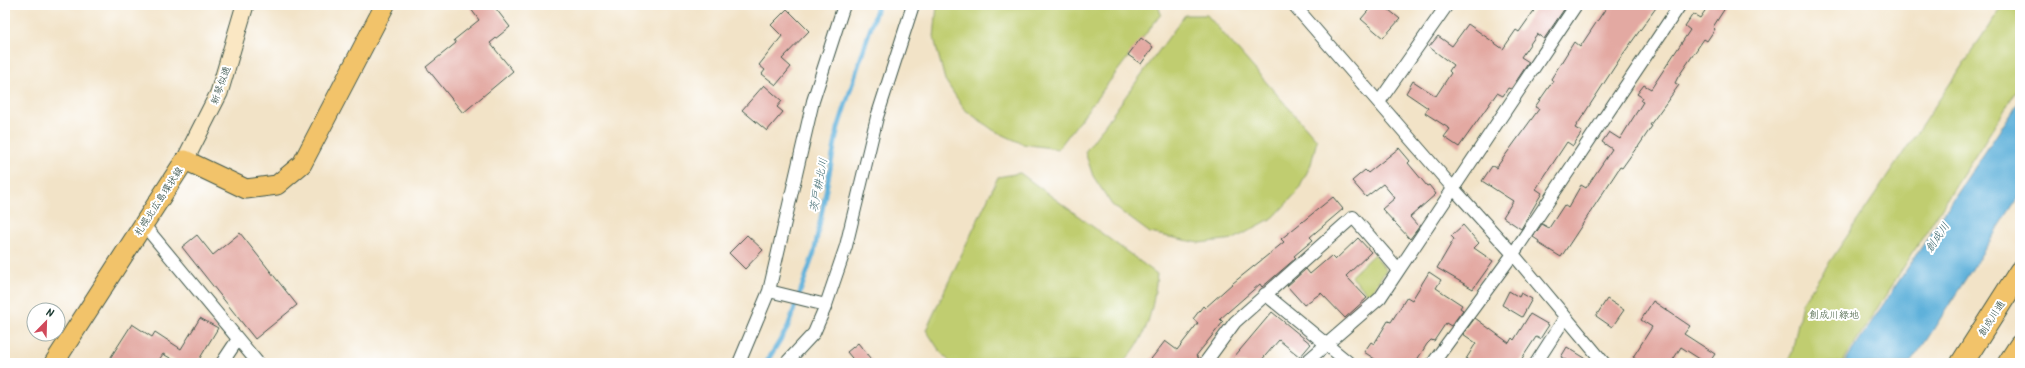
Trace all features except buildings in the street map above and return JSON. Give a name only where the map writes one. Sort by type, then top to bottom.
[{"type":"highway","name":"創成川通","points":[[1962,363],[2020,272]]},
{"type":"highway","points":[[2009,363],[2020,346]]},
{"type":"main road","name":"札幌北広島環状線","points":[[54,363],[185,160],[246,189],[277,185],[302,164],[385,5]]},
{"type":"street","name":"新琴似通","points":[[185,160],[219,93],[245,5]]},
{"type":"street","points":[[739,363],[769,290],[813,101],[844,5]]},
{"type":"street","points":[[786,363],[814,333],[826,305],[846,246],[877,117],[913,5]]},
{"type":"street","points":[[1294,5],[1453,188],[1513,254],[1604,363]]},
{"type":"street","points":[[1378,102],[1447,5]]},
{"type":"street","points":[[1305,363],[1380,298],[1576,5]]},
{"type":"street","points":[[1433,363],[1513,254],[1680,5]]},
{"type":"street","points":[[1205,363],[1235,322],[1353,217],[1398,269]]},
{"type":"street","points":[[144,224],[258,363]]},
{"type":"street","points":[[769,290],[805,301],[826,305]]},
{"type":"street","points":[[1265,294],[1349,363]]},
{"type":"street","points":[[1536,363],[1565,318]]},
{"type":"street","points":[[222,363],[238,339]]},
{"type":"green space","points":[[937,5],[1158,5],[1161,14],[1058,149],[1023,144],[993,130],[964,109],[945,80],[934,38]]},
{"type":"green space","name":"創成川緑地","points":[[2003,5],[2020,5],[2020,86],[1842,363],[1786,363],[1792,353],[1802,303]]},
{"type":"green space","points":[[1185,15],[1207,15],[1317,140],[1311,164],[1298,191],[1274,217],[1234,239],[1199,243],[1150,233],[1112,205],[1093,176],[1085,152]]},
{"type":"green space","points":[[1020,173],[1157,274],[1154,298],[1148,322],[1138,344],[1122,363],[951,363],[941,353],[926,330],[998,177]]},
{"type":"green space","points":[[1374,254],[1386,270],[1369,295],[1351,276]]},
{"type":"water","name":"創成川","points":[[2020,100],[2020,194],[1926,341],[1910,363],[1844,363]]},
{"type":"waterway","name":"茨戸耕北川","points":[[766,363],[787,329],[814,253],[838,128],[878,5]]}]
